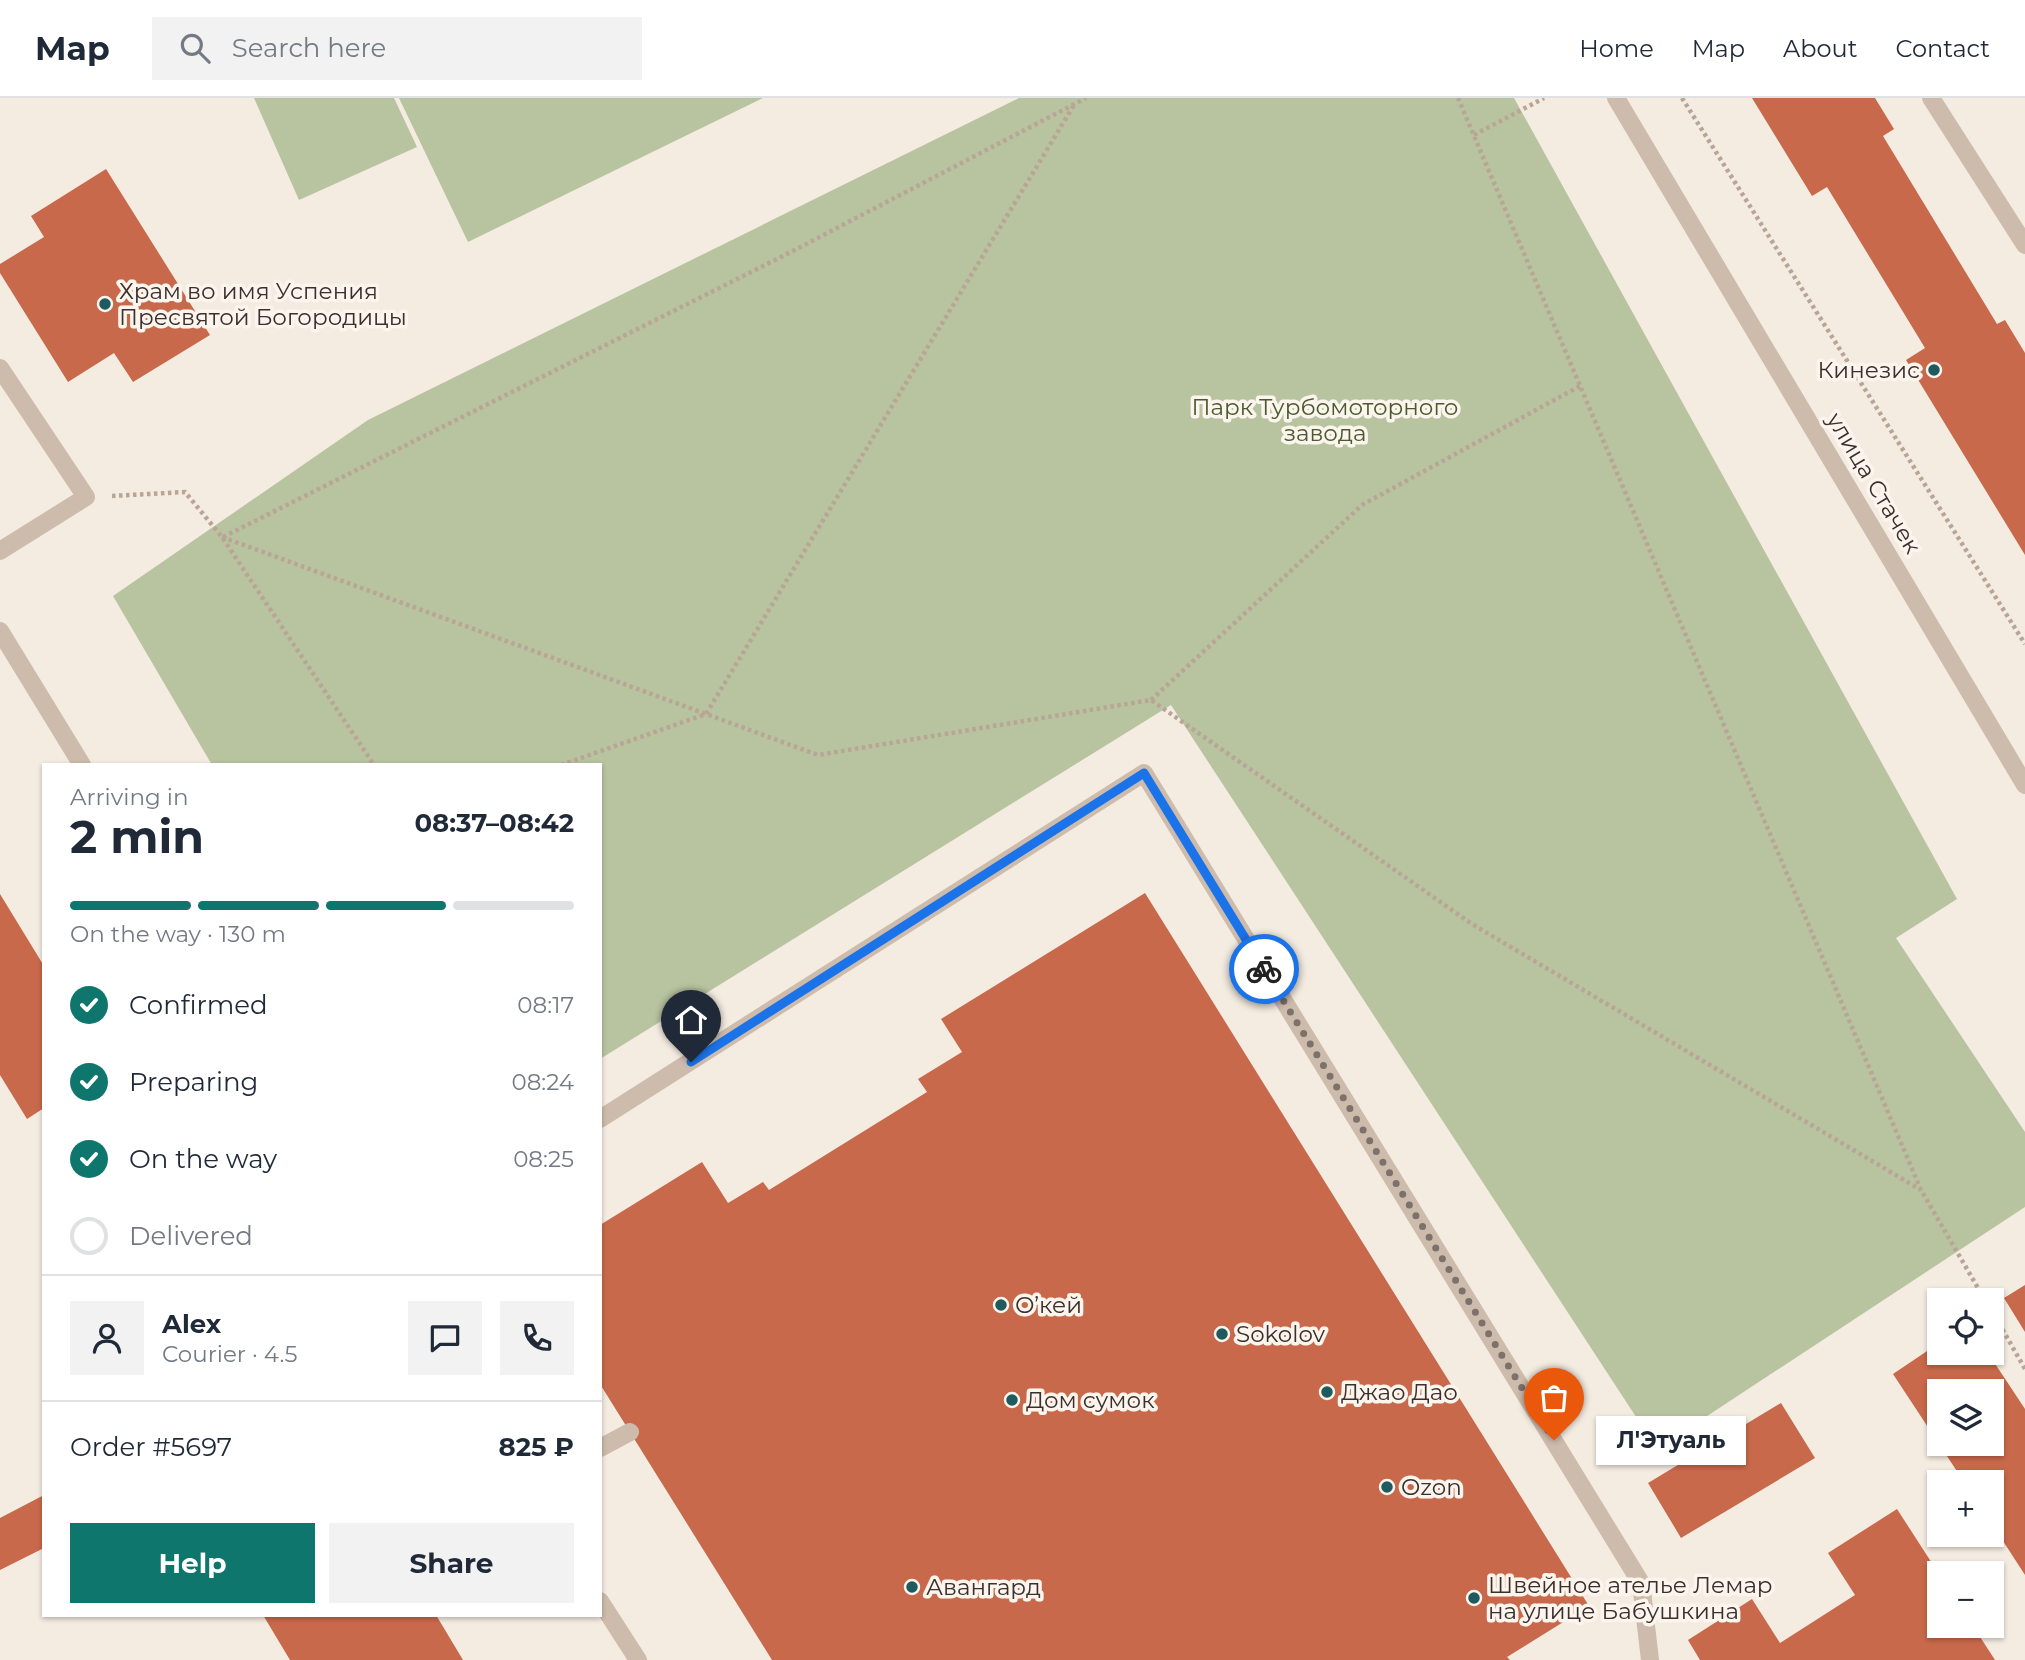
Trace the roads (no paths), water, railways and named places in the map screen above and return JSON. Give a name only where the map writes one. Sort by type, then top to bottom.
[{"type":"street","name":"улица Стачек","points":[[1616,98],[2025,785]]},
{"type":"street","points":[[1931,98],[2025,245]]},
{"type":"street","points":[[0,368],[86,497],[0,551]]},
{"type":"street","points":[[0,631],[81,763]]},
{"type":"street","points":[[602,1118],[1144,773],[1642,1583],[1650,1660]]},
{"type":"street","points":[[602,1447],[630,1432]]},
{"type":"street","points":[[602,1604],[638,1660]]},
{"type":"place","name":"Храм во имя Успения Пресвятой Богородицы","points":[[105,304]]},
{"type":"place","name":"Кинезис","points":[[1934,370]]},
{"type":"place","name":"О’кей","points":[[1001,1305]]},
{"type":"place","name":"Sokolov","points":[[1222,1334]]},
{"type":"place","name":"Джао Дао","points":[[1327,1392]]},
{"type":"place","name":"Дом сумок","points":[[1012,1400]]},
{"type":"place","name":"Л'Этуаль","points":[[1554,1440]]},
{"type":"place","name":"Ozon","points":[[1387,1487]]},
{"type":"place","name":"Авангард","points":[[912,1587]]},
{"type":"place","name":"Швейное ателье Лемар на улице Бабушкина","points":[[1474,1598]]},
{"type":"park label","name":"Парк Турбомоторного завода","points":[[1325,420]]}]
